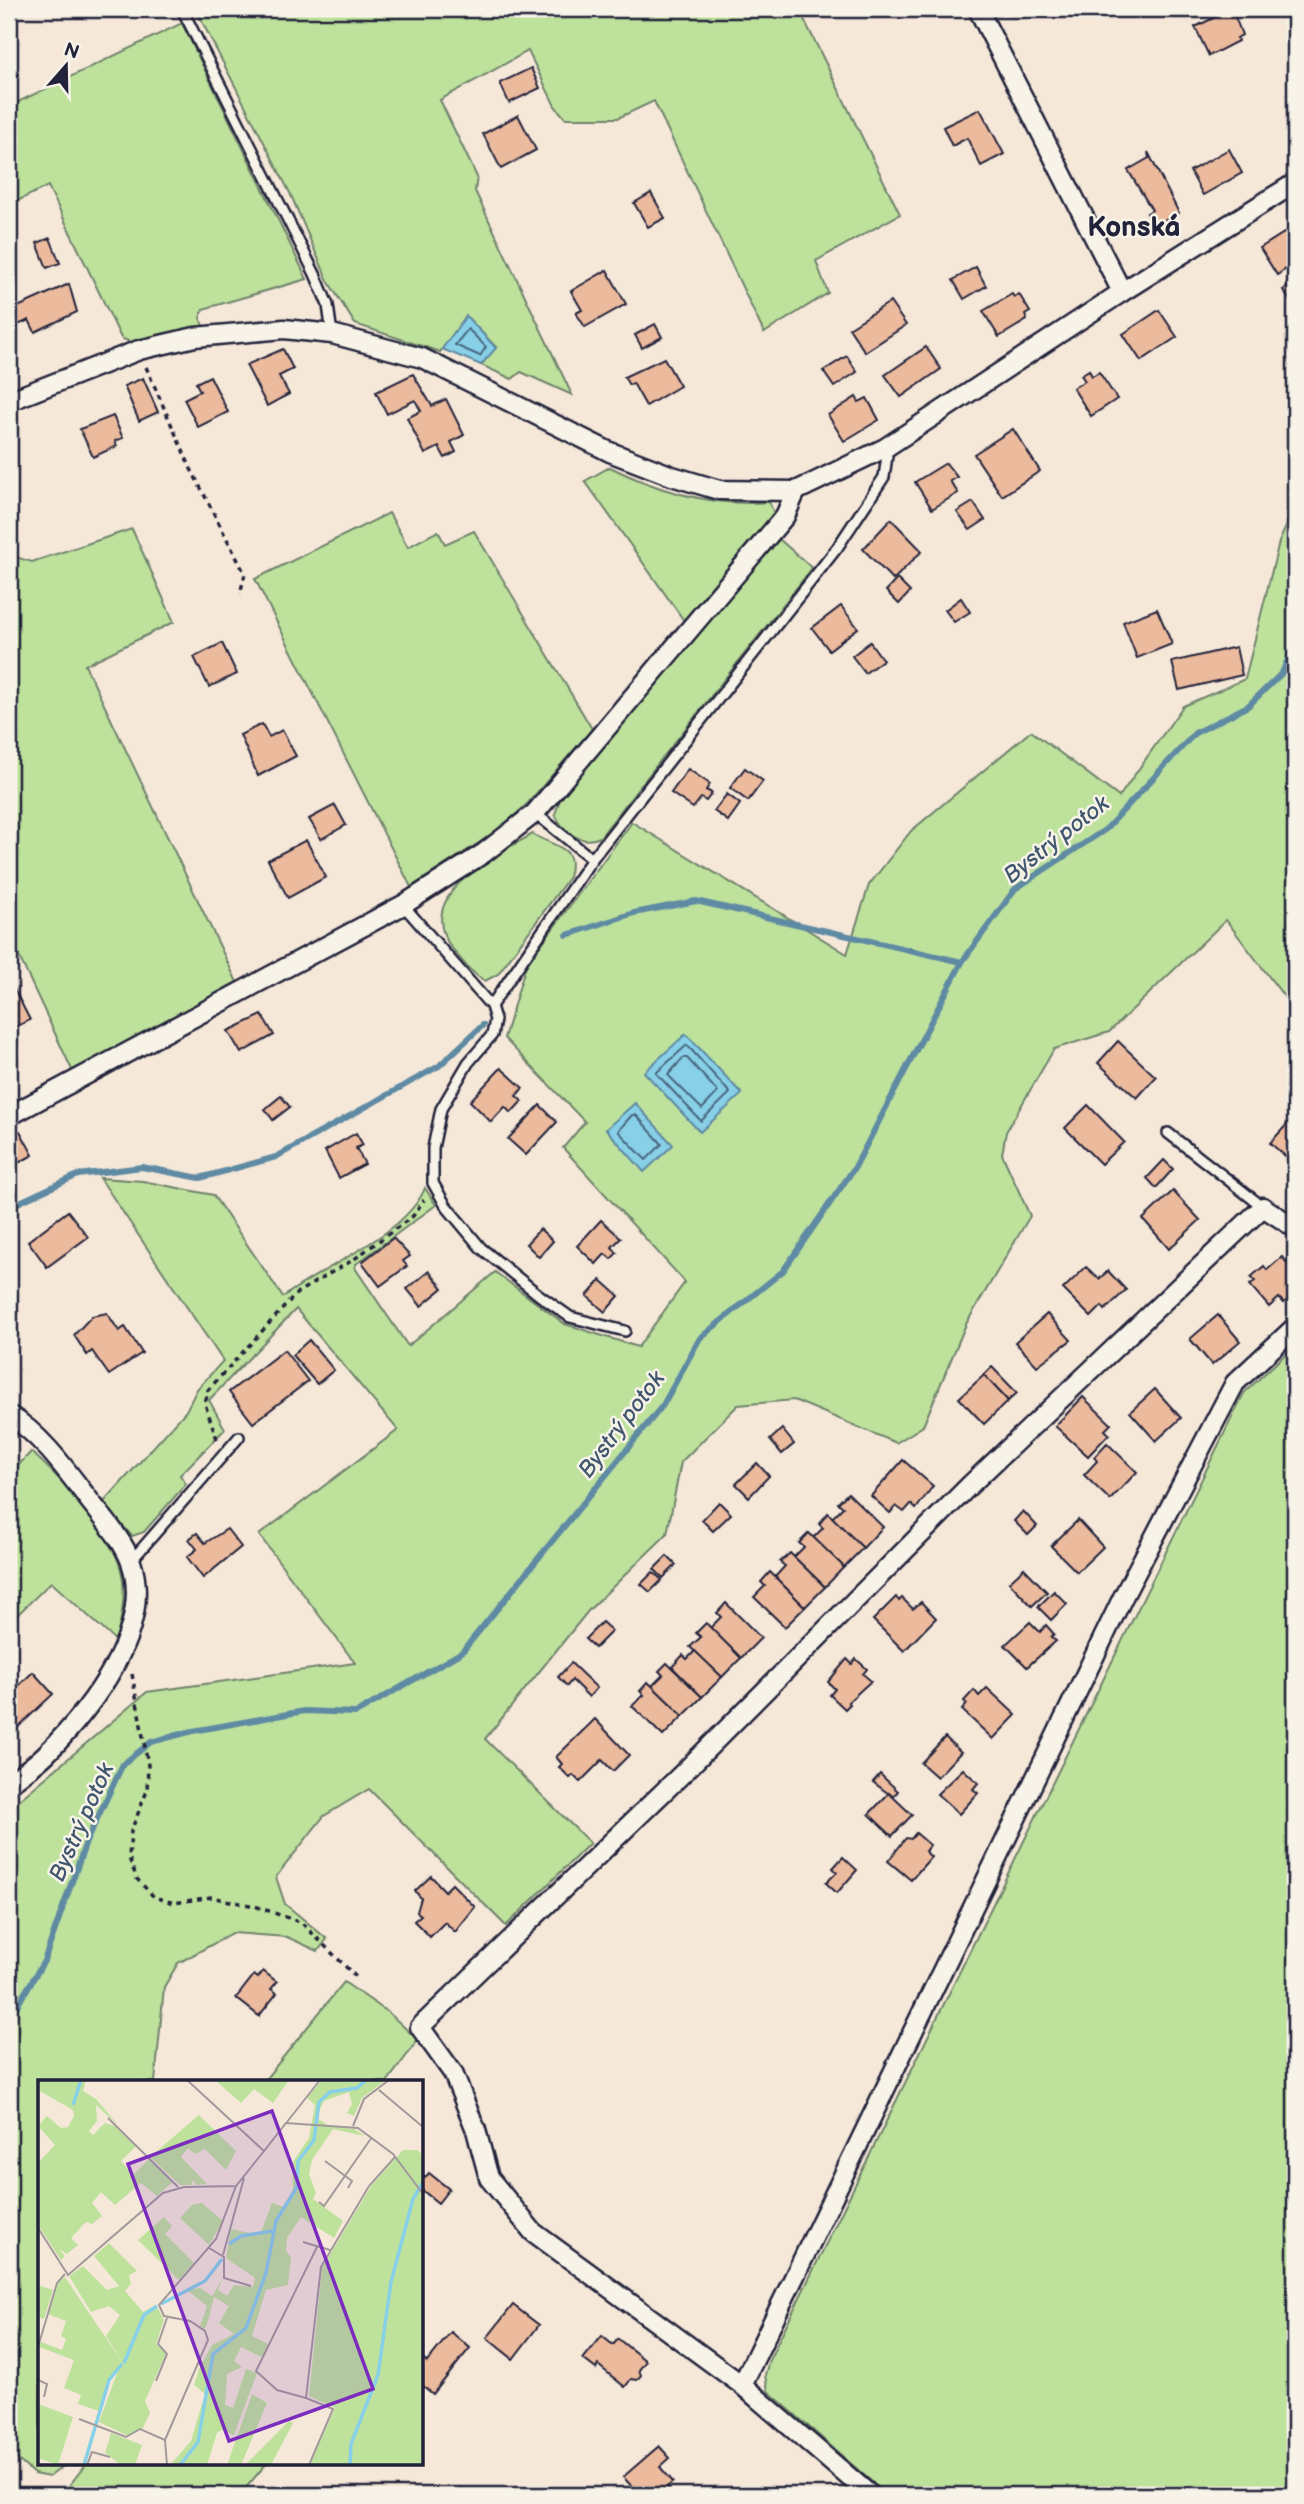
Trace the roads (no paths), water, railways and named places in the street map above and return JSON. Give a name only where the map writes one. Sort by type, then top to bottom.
[{"type":"street","points":[[978,9],[1122,292]]},
{"type":"street","points":[[9,401],[139,350],[238,331],[284,329],[332,334],[422,358],[610,452],[672,476],[719,490],[796,491],[885,447],[1295,183]]},
{"type":"street","points":[[9,1116],[402,905],[484,853],[535,813],[785,516],[796,491]]},
{"type":"street","points":[[870,2495],[742,2385],[533,2232],[489,2178],[476,2130],[453,2073],[421,2027],[682,1774],[969,1486],[1263,1207],[1295,1228]]},
{"type":"street","points":[[742,2385],[1123,1597],[1235,1383],[1295,1328]]},
{"type":"street","points":[[9,1415],[35,1435],[118,1538],[131,1561],[136,1585],[134,1613],[127,1641],[116,1663],[68,1729],[45,1755],[9,1784]]},
{"type":"lane","points":[[182,9],[315,274],[328,305],[332,334]]},
{"type":"lane","points":[[491,1006],[592,859],[837,548],[884,477],[887,456],[885,447]]},
{"type":"lane","points":[[535,813],[592,859]]},
{"type":"lane","points":[[402,905],[491,1006],[495,1020],[492,1035],[468,1063],[441,1109],[433,1148],[433,1183],[446,1206],[481,1248],[539,1295],[570,1317],[625,1331]]},
{"type":"lane","points":[[1168,1133],[1263,1207]]},
{"type":"lane","points":[[131,1561],[239,1437]]},
{"type":"water","points":[[466,316],[496,348],[481,365],[442,349]]},
{"type":"water","points":[[686,1034],[742,1094],[700,1132],[644,1072]]},
{"type":"water","points":[[635,1103],[673,1145],[644,1172],[606,1129]]},
{"type":"waterway","name":"Bystrý potok","points":[[9,2019],[44,1961],[86,1842],[123,1764],[151,1742],[193,1731],[304,1711],[356,1713],[462,1652],[663,1405],[700,1338],[783,1271],[855,1167],[962,962],[1015,889],[1106,829],[1195,733],[1248,706],[1282,673],[1295,643]]},
{"type":"waterway","points":[[567,935],[634,913],[696,901],[962,962]]},
{"type":"waterway","points":[[9,1207],[78,1175],[142,1167],[200,1178],[276,1157],[439,1066],[483,1025]]},
{"type":"district","name":"Konská","points":[[1134,226]]}]
